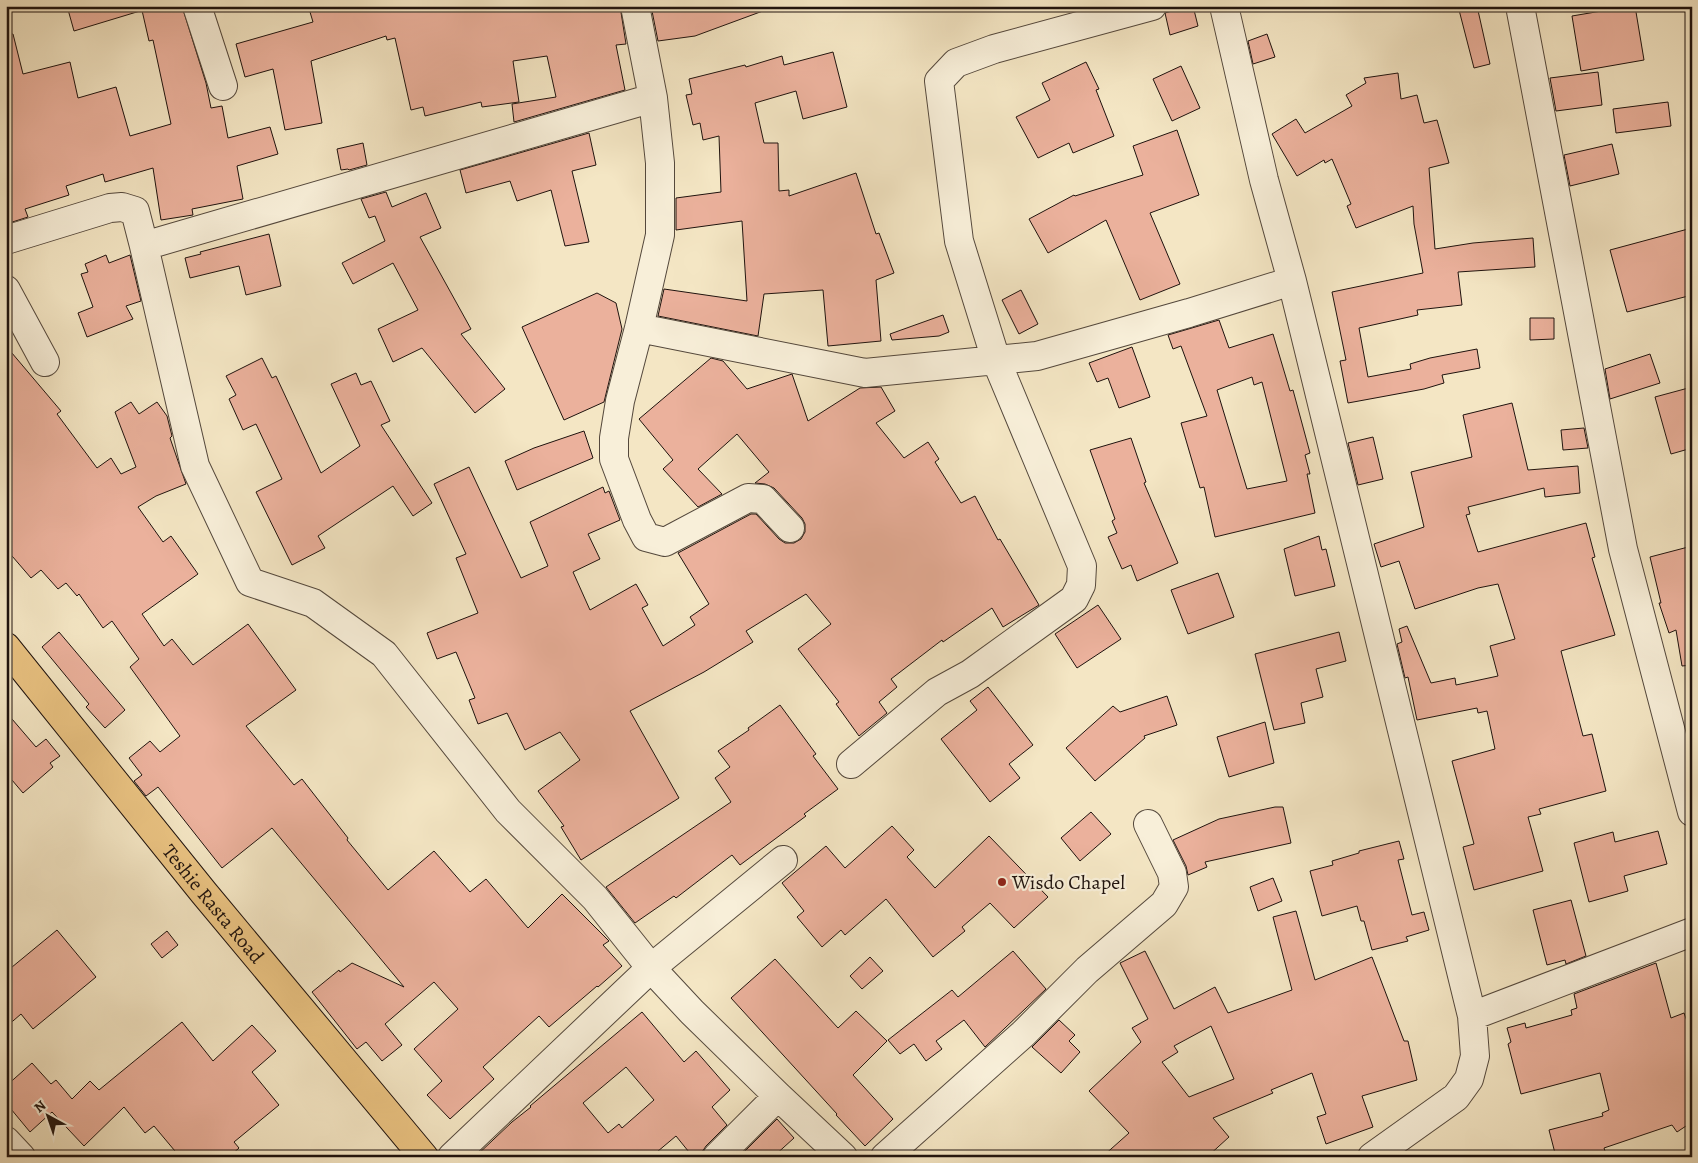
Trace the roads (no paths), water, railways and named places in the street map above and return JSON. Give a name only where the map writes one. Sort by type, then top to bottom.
[{"type":"main road","name":"Teshie Rasta Road","points":[[6,647],[204,893],[424,1157]]},
{"type":"street","points":[[197,6],[223,86]]},
{"type":"street","points":[[635,6],[653,98],[660,163],[660,235],[620,401],[614,438],[614,459],[637,520],[646,538],[665,542],[748,498],[763,499],[790,528]]},
{"type":"street","points":[[850,764],[937,692],[976,669],[1074,599],[1081,585],[1082,566],[996,360],[959,241],[939,81],[956,63],[994,49],[1152,6]]},
{"type":"street","points":[[1224,6],[1264,180],[1292,281],[1472,1016],[1475,1056],[1469,1079],[1456,1097],[1372,1157]]},
{"type":"street","points":[[1520,6],[1622,550],[1681,722],[1692,812]]},
{"type":"street","points":[[144,246],[653,98]]},
{"type":"street","points":[[6,240],[110,208],[122,207],[135,212],[195,466],[250,582],[313,603],[384,654],[508,811],[595,898],[651,968],[692,1012],[843,1157]]},
{"type":"street","points":[[639,328],[865,373],[1037,356],[1189,313],[1292,281]]},
{"type":"street","points":[[6,290],[45,362]]},
{"type":"street","points":[[885,1157],[1023,1034],[1088,970],[1164,904],[1174,887],[1172,873],[1148,824]]},
{"type":"street","points":[[452,1157],[651,968],[783,860]]},
{"type":"street","points":[[1472,1016],[1692,932]]},
{"type":"street","points":[[717,1157],[778,1096]]},
{"type":"street","points":[[6,1141],[22,1157]]},
{"type":"place","name":"Wisdo Chapel","points":[[1002,882]]}]
